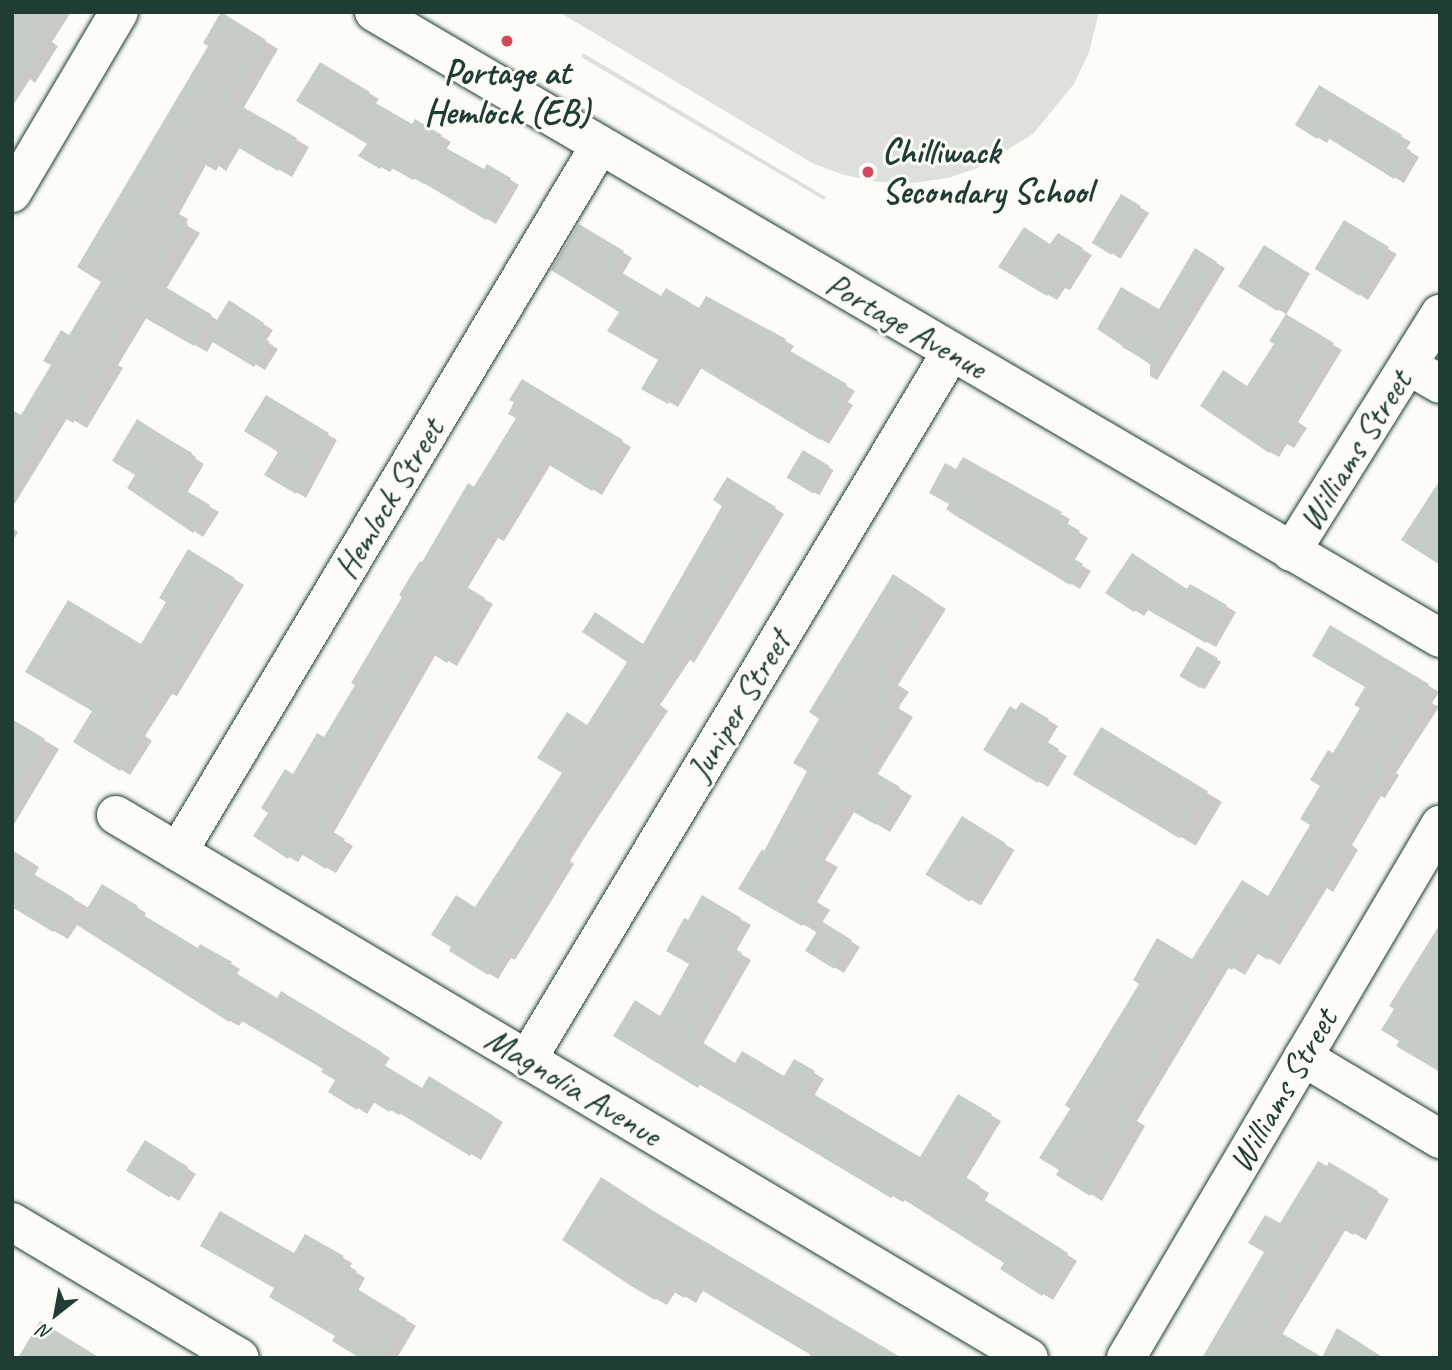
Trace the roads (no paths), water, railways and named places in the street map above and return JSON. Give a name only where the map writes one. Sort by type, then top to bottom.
[{"type":"street","points":[[12,194],[119,12]]},
{"type":"street","name":"Portage Avenue","points":[[374,12],[1440,638]]},
{"type":"street","name":"Hemlock Street","points":[[178,852],[600,145]]},
{"type":"street","name":"Williams Street","points":[[1291,552],[1424,375],[1440,314]]},
{"type":"street","name":"Juniper Street","points":[[527,1059],[951,352]]},
{"type":"street","name":"Magnolia Avenue","points":[[116,816],[1030,1358]]},
{"type":"street","name":"Williams Street","points":[[1126,1358],[1440,825]]},
{"type":"street","points":[[1303,1056],[1440,1139]]},
{"type":"street","points":[[12,1222],[240,1358]]},
{"type":"place","name":"Portage at Hemlock (EB)","points":[[507,41]]},
{"type":"place","name":"Chilliwack Secondary School","points":[[868,172]]}]
